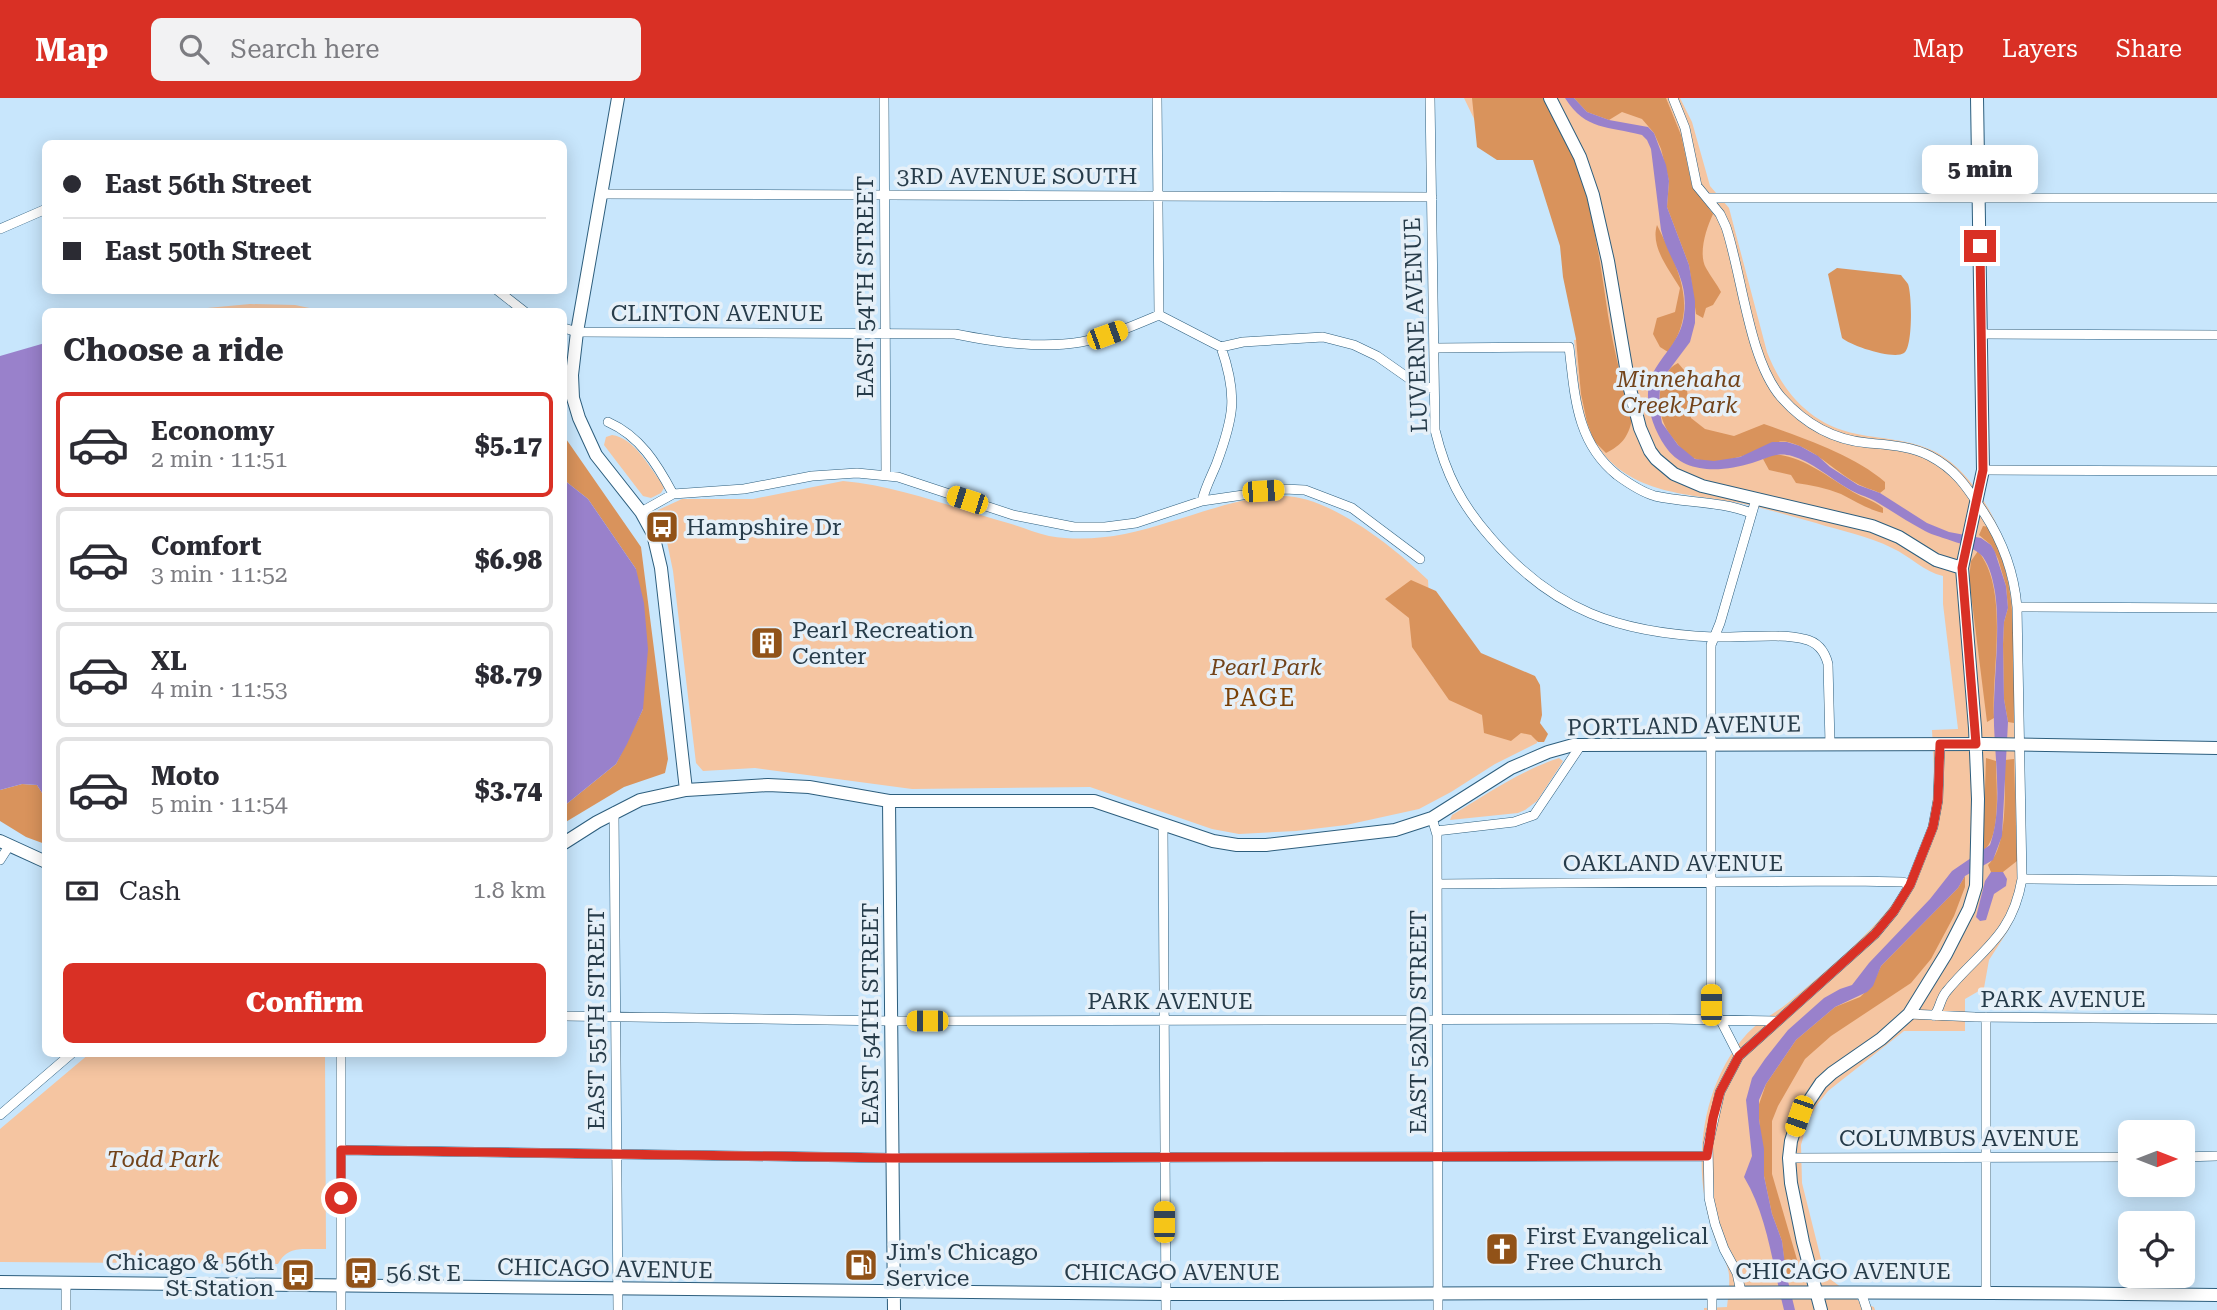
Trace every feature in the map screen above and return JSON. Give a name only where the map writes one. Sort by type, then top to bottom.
[{"type":"street","points":[[618,98],[577,332],[572,375],[573,398],[596,455],[641,512],[653,534],[661,569],[686,790]]},
{"type":"street","name":"EAST 54TH STREET","points":[[884,98],[886,475]]},
{"type":"street","points":[[1157,98],[1159,315],[1221,347],[1243,342],[1323,337],[1354,345],[1377,356],[1414,382],[1433,389]]},
{"type":"street","name":"LUVERNE AVENUE","points":[[1430,98],[1435,430],[1457,494],[1470,514],[1521,570],[1544,589],[1596,616],[1653,631],[1714,637],[1804,639],[1820,647],[1828,664],[1830,744]]},
{"type":"street","points":[[1550,98],[1576,148],[1593,195],[1612,283],[1626,373],[1640,428],[1650,452],[1667,469],[1686,480],[1872,526],[1899,537],[1936,561],[1962,568]]},
{"type":"street","points":[[1672,98],[1685,128],[1698,186],[1720,214],[1726,227],[1758,354],[1767,376],[1779,394],[1794,411],[1812,425],[1832,435],[1866,443],[1902,447],[1929,456],[1960,478],[1976,500],[2007,558],[2011,571],[2017,607],[2017,744],[2022,879],[2020,894],[1995,943],[1945,993],[1934,1016]]},
{"type":"street","points":[[1821,1310],[1796,1214],[1789,1157],[1799,1116],[1821,1083],[1881,1039],[1909,1014],[1946,954],[1969,909],[1978,871],[1980,744],[1962,568],[1983,470],[1978,98]]},
{"type":"street","name":"3RD AVENUE SOUTH","points":[[603,194],[1432,197]]},
{"type":"street","points":[[1707,198],[2217,198]]},
{"type":"street","points":[[0,229],[42,211]]},
{"type":"street","points":[[502,294],[520,308]]},
{"type":"street","name":"CLINTON AVENUE","points":[[567,329],[577,332],[955,334],[991,341],[1054,345],[1107,335],[1159,315]]},
{"type":"street","points":[[1981,334],[2217,335]]},
{"type":"street","points":[[1202,501],[1233,415],[1233,390],[1221,347]]},
{"type":"street","points":[[1434,348],[1569,347],[1582,427],[1594,453],[1606,466],[1651,495],[1705,502],[1751,513]]},
{"type":"street","points":[[608,422],[625,429],[654,460],[673,494]]},
{"type":"street","points":[[1983,470],[2217,471]]},
{"type":"street","points":[[641,512],[673,494],[744,489],[860,472],[886,475],[1013,515],[1074,527],[1136,523],[1202,501],[1263,491],[1305,490],[1352,508],[1420,559]]},
{"type":"street","points":[[1739,1056],[1716,1020],[1711,882],[1711,645],[1720,623],[1756,499]]},
{"type":"street","points":[[2017,607],[2217,608]]},
{"type":"street","points":[[1741,1292],[1737,1273],[1715,1224],[1709,1198],[1707,1156],[1720,1092],[1739,1056],[1875,934],[1894,911],[1910,885],[1933,827],[1938,800],[1940,744]]},
{"type":"street","name":"PORTLAND AVENUE","points":[[567,841],[614,812],[640,800],[686,790],[727,786],[809,787],[889,801],[1094,801],[1213,841],[1237,845],[1266,845],[1434,824],[1511,768],[1548,752],[1581,745],[2017,744],[2217,748]]},
{"type":"street","points":[[1434,824],[1514,822],[1534,815],[1581,745]]},
{"type":"street","name":"EAST 54TH STREET","points":[[889,801],[894,1310]]},
{"type":"street","name":"EAST 55TH STREET","points":[[614,812],[618,1310]]},
{"type":"street","name":"EAST 52ND STREET","points":[[1434,824],[1437,884],[1438,1310]]},
{"type":"street","points":[[1163,826],[1166,1310]]},
{"type":"street","points":[[0,860],[5,844],[42,860]]},
{"type":"street","points":[[2022,879],[2217,881]]},
{"type":"street","name":"OAKLAND AVENUE","points":[[1437,884],[1853,881],[1910,885]]},
{"type":"street","name":"PARK AVENUE","points":[[1909,1014],[2217,1019]]},
{"type":"street","name":"PARK AVENUE","points":[[567,1016],[891,1021],[1776,1021]]},
{"type":"street","points":[[1986,1017],[1986,1292]]},
{"type":"street","points":[[0,1115],[68,1057]]},
{"type":"street","points":[[341,1057],[341,1310]]},
{"type":"street","points":[[341,1150],[892,1158],[1707,1156]]},
{"type":"street","points":[[2195,1157],[2217,1156]]},
{"type":"street","name":"COLUMBUS AVENUE","points":[[1789,1157],[2118,1157]]},
{"type":"street","name":"CHICAGO AVENUE","points":[[0,1282],[894,1293],[1986,1292],[2217,1295]]},
{"type":"street","points":[[66,1283],[66,1310]]},
{"type":"street","points":[[1861,1292],[1867,1310]]},
{"type":"street","points":[[1712,1294],[1712,1310]]},
{"type":"green space","name":"Minnehaha Creek Park","points":[[1464,98],[1680,98],[1692,122],[1710,186],[1729,208],[1767,352],[1790,394],[1813,415],[1841,430],[1911,443],[1947,459],[1963,473],[1990,510],[2009,553],[2020,593],[2025,869],[2018,911],[1989,960],[1984,988],[1965,999],[1965,1031],[1904,1031],[1828,1091],[1807,1124],[1801,1145],[1802,1183],[1825,1275],[1875,1310],[1704,1310],[1727,1307],[1729,1279],[1727,1265],[1714,1236],[1705,1200],[1702,1144],[1714,1089],[1735,1048],[1754,1027],[1789,1002],[1871,929],[1899,895],[1914,866],[1928,826],[1932,802],[1932,730],[1958,729],[1943,604],[1943,576],[1874,540],[1753,506],[1662,489],[1626,474],[1610,461],[1590,433],[1582,407],[1574,340],[1580,339],[1563,245],[1534,153],[1491,154]]},
{"type":"green space","points":[[1472,98],[1546,98],[1571,149],[1588,203],[1613,342],[1632,420],[1624,440],[1606,453],[1594,441],[1587,422],[1560,246],[1533,160],[1497,160],[1477,147]]},
{"type":"green space","points":[[1574,98],[1666,98],[1681,135],[1692,186],[1713,214],[1706,234],[1703,256],[1706,268],[1721,292],[1713,305],[1706,308],[1703,318],[1696,314],[1689,265],[1667,207],[1669,181],[1654,133],[1642,119],[1622,112],[1609,120],[1587,112]]},
{"type":"green space","points":[[1657,225],[1678,272],[1684,304],[1678,336],[1668,352],[1660,347],[1653,334],[1657,318],[1675,312],[1680,288],[1658,250]]},
{"type":"green space","points":[[1837,268],[1901,275],[1908,284],[1911,309],[1909,342],[1904,353],[1891,355],[1873,351],[1842,338],[1828,274]]},
{"type":"green space","points":[[250,304],[310,308],[207,308]]},
{"type":"green space","points":[[1678,363],[1684,370],[1691,418],[1705,429],[1734,436],[1764,424],[1828,448],[1858,464],[1885,482],[1885,489],[1880,493],[1859,485],[1815,455],[1788,442],[1772,443],[1727,460],[1703,461],[1690,456],[1668,431],[1660,407],[1663,380]]},
{"type":"green space","points":[[612,435],[627,441],[640,453],[661,482],[664,488],[661,493],[651,498],[643,496],[604,445],[606,437]]},
{"type":"green space","points":[[567,440],[641,547],[668,759],[665,773],[624,787],[567,821],[567,804],[616,764],[643,709],[636,569],[588,499],[567,482]]},
{"type":"green space","points":[[1773,454],[1795,459],[1815,468],[1879,505],[1883,508],[1883,513],[1841,494],[1796,483],[1791,475],[1769,470],[1763,459]]},
{"type":"green space","name":"Pearl Park","points":[[843,481],[906,493],[1044,535],[1080,539],[1125,534],[1254,498],[1283,496],[1301,498],[1321,505],[1341,514],[1380,539],[1428,580],[1433,678],[1535,676],[1537,743],[1495,764],[1419,809],[1346,825],[1239,834],[1212,829],[1090,787],[912,789],[755,768],[703,771],[696,763],[673,571],[667,542],[656,517],[658,510],[682,499],[753,499]]},
{"type":"green space","points":[[1983,526],[1989,527],[1999,550],[2011,598],[2014,723],[2008,722],[2004,699],[2003,644],[2008,608],[2006,586],[1991,545],[1979,535]]},
{"type":"green space","points":[[1978,551],[1988,567],[1994,587],[1996,609],[1994,718],[1987,722],[1969,578],[1971,561]]},
{"type":"green space","points":[[1411,580],[1436,591],[1481,653],[1535,676],[1540,685],[1540,723],[1548,734],[1544,742],[1538,742],[1531,735],[1521,733],[1511,741],[1484,733],[1482,715],[1449,700],[1412,647],[1409,618],[1385,599]]},
{"type":"green space","points":[[1559,758],[1563,761],[1560,766],[1537,801],[1525,810],[1450,820],[1452,815],[1504,784]]},
{"type":"green space","points":[[1986,758],[1996,761],[1997,809],[1993,835],[1983,851]]},
{"type":"green space","points":[[2014,759],[2017,861],[2003,872],[1991,872],[1988,865],[1995,856],[2002,830],[2005,760]]},
{"type":"green space","points":[[22,784],[37,785],[42,793],[42,843],[26,837],[0,821],[0,790]]},
{"type":"green space","points":[[1965,876],[1965,887],[1954,916],[1931,959],[1911,983],[1831,1036],[1805,1059],[1778,1106],[1772,1121],[1772,1174],[1798,1263],[1796,1277],[1786,1276],[1782,1241],[1772,1214],[1764,1176],[1758,1107],[1766,1084],[1796,1040],[1835,1007],[1860,997],[1872,986],[1881,966],[1958,888]]},
{"type":"green space","name":"Todd Park","points":[[85,1057],[325,1057],[326,1249],[292,1251],[278,1264],[0,1262],[0,1129]]},
{"type":"shaded area","points":[[1565,98],[1574,98],[1587,112],[1609,120],[1648,127],[1654,133],[1666,165],[1669,181],[1667,207],[1689,265],[1695,301],[1695,323],[1690,342],[1663,378],[1660,388],[1662,423],[1678,445],[1695,459],[1714,461],[1740,457],[1772,442],[1787,442],[1800,446],[1858,485],[1880,493],[1927,523],[1949,532],[1981,538],[1991,545],[1995,552],[2006,586],[2008,608],[2003,644],[2004,699],[2008,722],[2002,836],[1993,860],[1965,876],[1958,888],[1881,966],[1873,986],[1867,992],[1835,1007],[1796,1040],[1766,1084],[1759,1100],[1764,1176],[1772,1214],[1782,1241],[1795,1310],[1784,1310],[1759,1208],[1744,1177],[1752,1156],[1746,1100],[1752,1078],[1788,1030],[1824,998],[1852,985],[1952,871],[1990,845],[1997,811],[1994,703],[1997,619],[1994,587],[1988,565],[1978,552],[1925,531],[1875,501],[1850,490],[1799,458],[1776,455],[1740,466],[1704,469],[1682,462],[1665,446],[1650,412],[1649,384],[1656,367],[1679,332],[1685,302],[1681,280],[1661,230],[1651,149],[1642,135],[1590,122],[1573,109]]},
{"type":"shaded area","points":[[42,344],[42,793],[37,785],[22,784],[0,790],[0,356]]},
{"type":"shaded area","points":[[567,482],[588,499],[636,569],[644,603],[648,649],[643,709],[616,764],[567,804]]},
{"type":"shaded area","points":[[1991,872],[2003,872],[2007,879],[2006,886],[1994,894],[1986,920],[1980,921],[1976,917],[1985,881]]},
{"type":"place","name":"Hampshire Dr","points":[[662,527]]},
{"type":"place","name":"Pearl Recreation Center","points":[[767,643]]},
{"type":"place","name":"First Evangelical Free Church","points":[[1502,1249]]},
{"type":"place","name":"Jim's Chicago Service","points":[[861,1265]]},
{"type":"place","name":"56 St E","points":[[361,1273]]},
{"type":"place","name":"Chicago & 56th St Station","points":[[298,1275]]},
{"type":"district","name":"PAGE","points":[[1260,698]]},
{"type":"route","points":[[341,1198],[341,1150],[892,1158],[1707,1156],[1720,1092],[1739,1056],[1875,934],[1910,885],[1933,827],[1938,800],[1940,744],[1976,744],[1962,568],[1983,470],[1980,246]]}]
